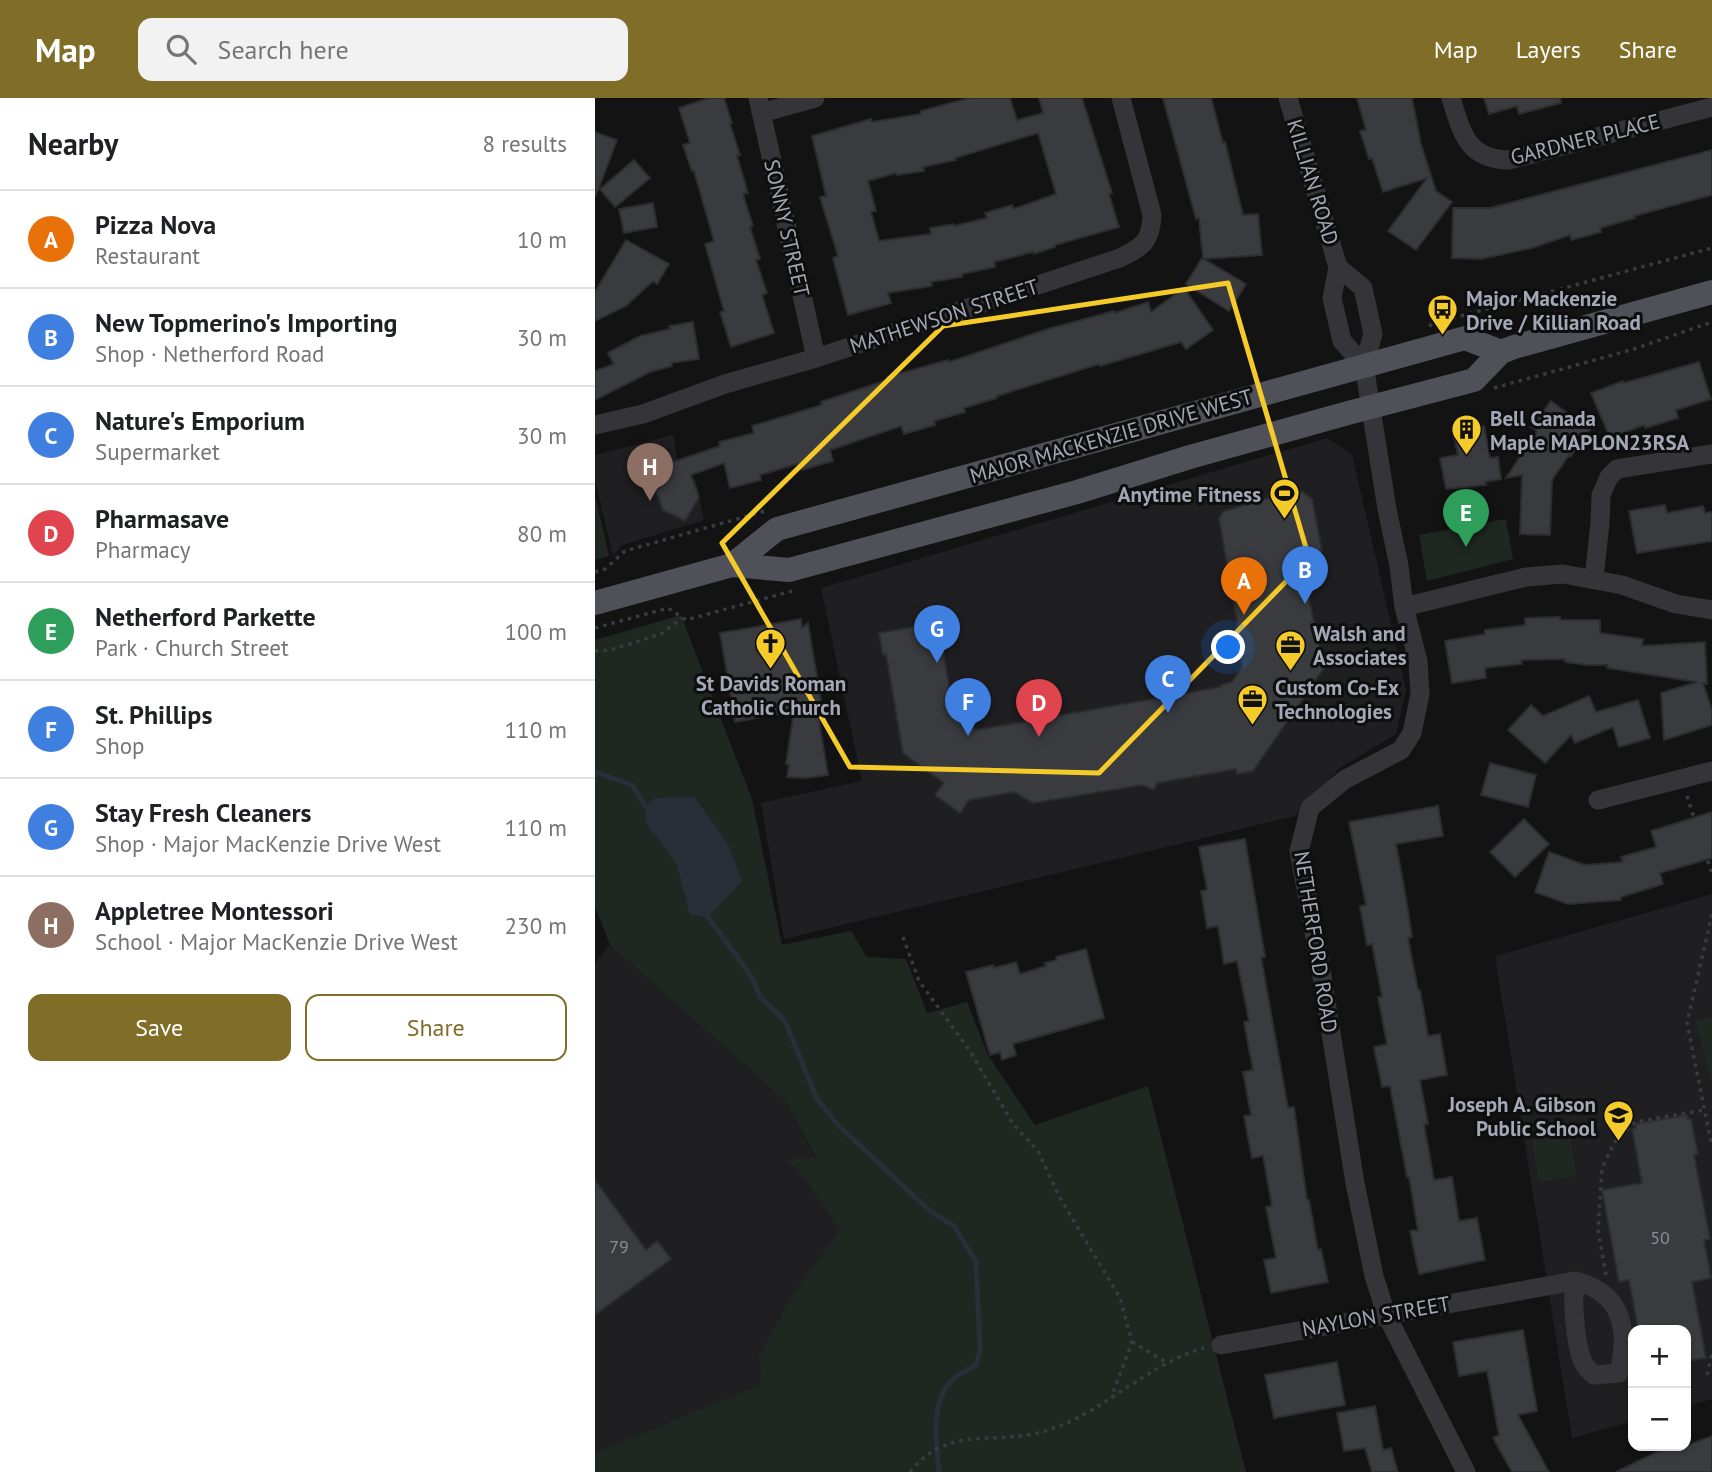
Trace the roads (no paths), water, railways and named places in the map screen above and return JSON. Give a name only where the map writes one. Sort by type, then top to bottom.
[{"type":"main road","points":[[1501,352],[1712,292]]},
{"type":"main road","name":"MAJOR MACKENZIE DRIVE WEST","points":[[595,603],[732,565],[789,570],[1077,492],[1371,406],[1475,380],[1501,352],[1465,338],[1364,365],[777,529],[732,565]]},
{"type":"street","points":[[759,106],[815,98]]},
{"type":"street","name":"MATHEWSON STREET","points":[[595,425],[643,414],[725,384],[816,358],[1120,258],[1141,248],[1151,230],[1152,215],[1121,98]]},
{"type":"street","name":"KILLIAN ROAD","points":[[1288,98],[1338,267],[1332,298],[1342,341],[1364,365]]},
{"type":"street","name":"GARDNER PLACE","points":[[1451,98],[1461,131],[1471,146],[1479,154],[1494,160],[1509,160],[1712,107]]},
{"type":"street","name":"SONNY STREET","points":[[759,106],[816,358]]},
{"type":"street","name":"KILLIAN ROAD","points":[[1338,267],[1363,288],[1373,334],[1364,365]]},
{"type":"street","name":"NETHERFORD ROAD","points":[[1364,365],[1404,607],[1418,661],[1420,694],[1409,740],[1401,750],[1344,780],[1310,808],[1299,851],[1355,1183],[1374,1276],[1386,1314],[1466,1472]]},
{"type":"street","points":[[1594,579],[1601,495],[1609,477],[1616,470],[1712,454]]},
{"type":"street","points":[[1404,607],[1526,577],[1563,574],[1622,585],[1676,604],[1712,610]]},
{"type":"street","points":[[1598,800],[1712,771]]},
{"type":"street","name":"NAYLON STREET","points":[[1221,1345],[1575,1281]]},
{"type":"waterway","points":[[595,772],[632,785],[645,806]]},
{"type":"waterway","points":[[708,917],[752,977],[760,997],[785,1021],[817,1099],[837,1124],[931,1212],[954,1226],[976,1262],[980,1349],[976,1365],[952,1380],[940,1400],[936,1424],[939,1472]]},
{"type":"place","name":"Major Mackenzie Drive / Killian Road","points":[[1443,337]]},
{"type":"place","name":"Bell Canada Maple MAPLON23RSA","points":[[1467,457]]},
{"type":"place","name":"Appletree Montessori","points":[[650,501]]},
{"type":"place","name":"Anytime Fitness","points":[[1284,521]]},
{"type":"place","name":"Netherford Parkette","points":[[1466,547]]},
{"type":"place","name":"New Topmerino's Importing","points":[[1305,604]]},
{"type":"place","name":"Pizza Nova","points":[[1244,615]]},
{"type":"place","name":"Stay Fresh Cleaners","points":[[937,663]]},
{"type":"place","name":"St Davids Roman Catholic Church","points":[[771,670]]},
{"type":"place","name":"Walsh and Associates","points":[[1290,672]]},
{"type":"place","name":"Nature's Emporium","points":[[1168,713]]},
{"type":"place","name":"Custom Co-Ex Technologies","points":[[1252,726]]},
{"type":"place","name":"St. Phillips","points":[[968,736]]},
{"type":"place","name":"Pharmasave","points":[[1039,737]]},
{"type":"place","name":"Joseph A. Gibson Public School","points":[[1619,1143]]}]
